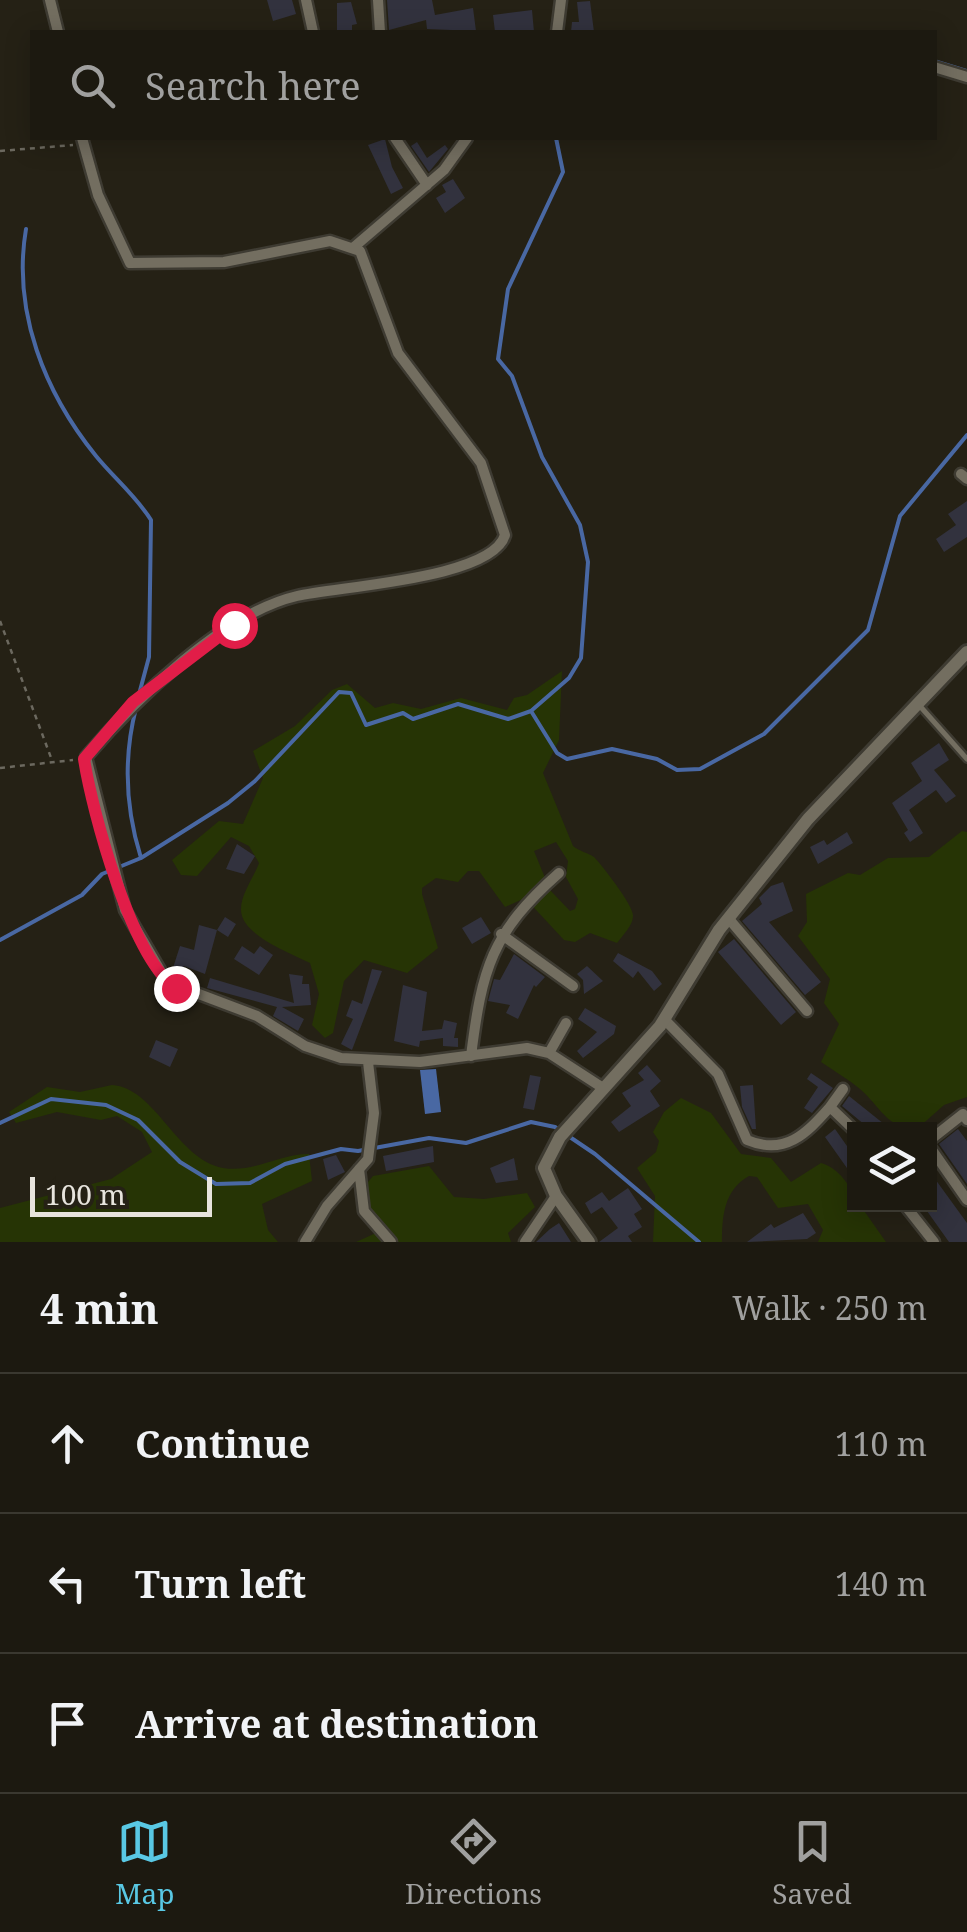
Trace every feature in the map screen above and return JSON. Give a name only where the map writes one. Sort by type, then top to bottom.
[{"type":"street","points":[[50,0],[58,30]]},
{"type":"street","points":[[306,0],[313,30]]},
{"type":"street","points":[[378,0],[380,30]]},
{"type":"street","points":[[557,30],[561,0]]},
{"type":"street","points":[[937,68],[967,78]]},
{"type":"street","points":[[83,140],[98,194],[130,263],[224,262],[330,241],[354,246],[368,264],[398,353],[480,464],[505,535],[503,543],[475,563],[449,572],[295,597],[263,608],[234,625],[138,699],[84,759],[126,910],[166,982],[257,1016],[305,1046],[368,1062],[471,1056],[527,1048],[549,1053],[603,1088]]},
{"type":"street","points":[[396,140],[426,185]]},
{"type":"street","points":[[354,246],[426,185],[467,140]]},
{"type":"street","points":[[589,1242],[556,1196],[544,1168],[563,1132],[664,1019],[729,919],[808,819],[967,652]]},
{"type":"street","points":[[471,1056],[485,973],[502,934],[559,873]]},
{"type":"street","points":[[729,919],[807,1011]]},
{"type":"street","points":[[502,934],[573,986]]},
{"type":"street","points":[[664,1019],[718,1074],[746,1140],[765,1146],[793,1142],[843,1089]]},
{"type":"street","points":[[549,1053],[566,1023]]},
{"type":"street","points":[[305,1242],[327,1206],[368,1159],[372,1142],[368,1062]]},
{"type":"street","points":[[830,1107],[847,1123]]},
{"type":"street","points":[[937,1138],[966,1115]]},
{"type":"street","points":[[937,1155],[967,1200]]},
{"type":"street","points":[[359,1170],[364,1211],[391,1242]]},
{"type":"street","points":[[525,1242],[556,1196]]},
{"type":"street","points":[[910,1212],[934,1242]]},
{"type":"lane","points":[[918,703],[967,759]]},
{"type":"path","points":[[0,151],[83,140]]},
{"type":"path","points":[[0,621],[53,762]]},
{"type":"path","points":[[0,768],[84,759]]},
{"type":"green space","points":[[562,671],[559,740],[543,773],[573,846],[594,857],[610,876],[632,911],[630,926],[617,943],[590,933],[575,942],[564,940],[525,898],[505,907],[479,871],[468,871],[458,882],[436,878],[422,888],[422,894],[438,948],[407,973],[364,960],[344,981],[333,1033],[325,1038],[312,1025],[319,994],[310,963],[257,935],[243,918],[243,897],[259,863],[249,846],[231,837],[197,876],[181,875],[172,860],[219,821],[243,824],[263,778],[253,751],[295,726],[332,690],[347,684],[375,708],[393,703],[421,709],[461,698],[507,710],[514,698],[527,695]],"holes":[[[556,842],[568,861],[566,877],[578,899],[575,909],[570,911],[550,890],[534,851]]]},
{"type":"green space","points":[[962,831],[967,832],[967,1097],[944,1105],[925,1122],[893,1122],[860,1089],[821,1062],[839,1024],[824,1003],[830,979],[798,936],[807,922],[806,894],[848,873],[860,875],[888,858],[929,857]]},
{"type":"green space","points":[[112,1085],[141,1098],[192,1152],[223,1168],[245,1168],[309,1154],[312,1181],[262,1204],[268,1230],[278,1242],[0,1242],[0,1208],[111,1179],[152,1152],[142,1132],[117,1116],[101,1120],[57,1112],[16,1123],[9,1112],[47,1087],[80,1092]]},
{"type":"green space","points":[[681,1098],[711,1113],[741,1154],[771,1158],[791,1182],[821,1163],[833,1169],[847,1184],[847,1212],[865,1212],[886,1242],[818,1242],[823,1230],[808,1204],[778,1208],[757,1177],[749,1176],[729,1196],[722,1242],[653,1242],[655,1196],[637,1168],[656,1152],[659,1141],[653,1132],[664,1112]]},
{"type":"green space","points":[[429,1166],[454,1197],[484,1199],[527,1193],[535,1207],[508,1233],[511,1242],[356,1242],[376,1233],[363,1188],[373,1176]]},
{"type":"water","points":[[436,1069],[441,1112],[425,1114],[420,1070]]},
{"type":"building","points":[[267,0],[292,0],[296,14],[273,21]]},
{"type":"building","points":[[387,0],[432,0],[435,15],[473,8],[476,30],[427,29],[426,20],[389,30]]},
{"type":"building","points":[[590,1],[594,30],[571,30],[572,22],[579,22],[577,2]]},
{"type":"building","points":[[351,2],[357,24],[352,25],[352,30],[337,30],[337,3]]},
{"type":"building","points":[[532,10],[534,30],[495,30],[493,15]]},
{"type":"building","points":[[385,140],[392,167],[403,188],[391,194],[368,145]]},
{"type":"building","points":[[417,142],[427,158],[445,145],[448,149],[429,172],[411,146]]},
{"type":"building","points":[[453,179],[465,198],[445,213],[436,198],[446,192],[442,185]]},
{"type":"building","points":[[967,501],[967,537],[944,552],[936,539],[956,525],[948,514]]},
{"type":"building","points":[[939,743],[949,760],[934,770],[956,796],[946,803],[936,790],[909,810],[923,833],[910,842],[904,833],[908,830],[892,803],[922,781],[911,763]]},
{"type":"building","points":[[847,832],[853,843],[818,864],[810,847],[824,840],[827,845]]},
{"type":"building","points":[[237,844],[255,856],[244,874],[226,869]]},
{"type":"building","points":[[783,882],[793,911],[769,922],[821,982],[805,995],[742,921],[762,904],[759,898],[771,886]]},
{"type":"building","points":[[225,917],[236,924],[228,937],[217,930]]},
{"type":"building","points":[[481,917],[491,933],[472,944],[462,928]]},
{"type":"building","points":[[199,925],[217,930],[205,974],[184,966],[181,974],[172,971],[180,946],[194,950]]},
{"type":"building","points":[[734,939],[796,1012],[781,1025],[718,952]]},
{"type":"building","points":[[242,946],[254,954],[260,946],[273,955],[259,975],[234,959]]},
{"type":"building","points":[[618,953],[652,971],[662,984],[654,991],[638,971],[633,978],[613,961]]},
{"type":"building","points":[[514,954],[545,977],[534,985],[518,1019],[506,1013],[510,1005],[488,1001],[494,979],[500,980]]},
{"type":"building","points":[[587,966],[603,981],[584,994],[583,980],[577,974]]},
{"type":"building","points":[[372,969],[382,971],[352,1050],[341,1044],[353,1019],[346,1016],[352,1000],[362,1004]]},
{"type":"building","points":[[289,974],[303,976],[302,984],[309,984],[311,1005],[282,1007],[304,1019],[298,1031],[273,1016],[277,1007],[207,988],[210,978],[294,1003]]},
{"type":"building","points":[[403,985],[427,992],[422,1031],[442,1029],[444,1020],[457,1023],[454,1038],[458,1038],[458,1047],[443,1046],[443,1038],[420,1041],[419,1047],[394,1041]]},
{"type":"building","points":[[585,1008],[616,1026],[614,1034],[583,1058],[577,1051],[597,1032],[578,1019]]},
{"type":"building","points":[[156,1040],[178,1049],[170,1067],[149,1057]]},
{"type":"building","points":[[647,1065],[661,1081],[650,1091],[660,1106],[619,1132],[611,1122],[631,1106],[622,1093],[644,1080],[638,1073]]},
{"type":"building","points":[[811,1073],[833,1088],[812,1113],[804,1108],[818,1087],[807,1079]]},
{"type":"building","points":[[530,1075],[541,1077],[534,1110],[523,1108]]},
{"type":"building","points":[[753,1085],[756,1129],[752,1129],[742,1107],[740,1086]]},
{"type":"building","points":[[849,1096],[882,1122],[861,1122],[842,1106]]},
{"type":"building","points":[[835,1129],[847,1146],[847,1168],[825,1137]]},
{"type":"building","points":[[958,1129],[967,1141],[967,1184],[939,1144]]},
{"type":"building","points":[[433,1146],[434,1162],[386,1171],[383,1156]]},
{"type":"building","points":[[336,1155],[345,1172],[328,1180],[323,1159]]},
{"type":"building","points":[[514,1158],[518,1180],[496,1183],[490,1168]]},
{"type":"building","points":[[937,1182],[967,1223],[967,1242],[949,1242],[928,1212],[937,1212]]},
{"type":"building","points":[[628,1188],[642,1209],[634,1214],[642,1227],[628,1236],[632,1242],[599,1242],[618,1228],[602,1207],[591,1214],[585,1203],[602,1192],[609,1201]]},
{"type":"building","points":[[803,1213],[816,1233],[807,1239],[747,1242],[771,1224],[774,1228]]},
{"type":"building","points":[[559,1223],[571,1242],[536,1242],[550,1229]]},
{"type":"waterway","points":[[937,62],[967,71]]},
{"type":"waterway","points":[[0,940],[82,895],[102,874],[141,858],[228,803],[255,781],[339,692],[351,693],[366,725],[403,713],[413,719],[458,704],[508,719],[531,711],[569,678],[581,658],[588,562],[580,525],[542,457],[512,376],[498,359],[508,289],[563,172],[556,140]]},
{"type":"waterway","points":[[26,229],[24,291],[29,321],[48,378],[78,432],[151,520],[149,657],[138,698]]},
{"type":"waterway","points":[[531,711],[557,753],[567,759],[612,749],[657,759],[677,770],[700,769],[764,734],[868,630],[900,516],[967,435]]},
{"type":"waterway","points":[[136,708],[128,783],[141,858]]},
{"type":"waterway","points":[[0,1123],[51,1099],[106,1105],[138,1120],[180,1162],[216,1184],[250,1183],[285,1164],[341,1149],[358,1151],[429,1138],[466,1143],[531,1122],[555,1127],[595,1154],[699,1242]]},
{"type":"route","points":[[176,988],[160,974],[126,910],[84,759],[133,702],[234,625]]}]
